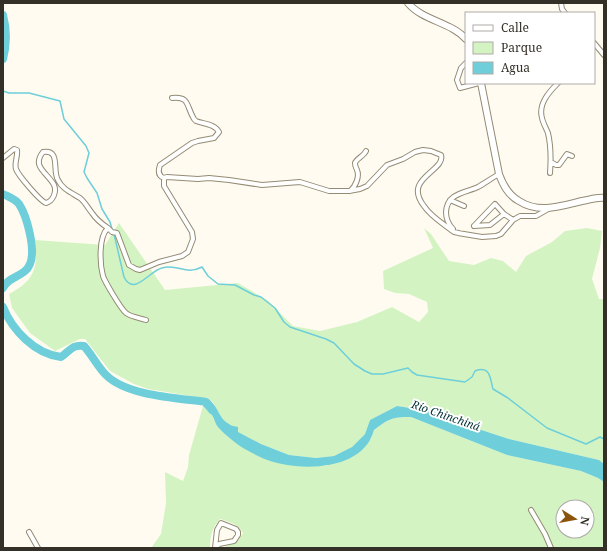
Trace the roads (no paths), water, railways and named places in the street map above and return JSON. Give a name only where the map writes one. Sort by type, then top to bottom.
[{"type":"main road","points":[[408,3],[412,8],[457,31],[465,38]]},
{"type":"main road","points":[[480,84],[499,174],[504,186],[516,200],[528,206],[550,208],[604,198]]},
{"type":"street","points":[[595,44],[604,55]]},
{"type":"street","points":[[465,64],[461,68],[457,80],[460,88],[476,84]]},
{"type":"street","points":[[550,174],[551,162],[548,133],[542,118],[541,110],[546,96],[557,84]]},
{"type":"street","points":[[172,98],[180,97],[184,99],[196,121],[214,127],[218,129],[219,132],[214,138],[192,143],[160,165],[160,177],[198,179],[209,178],[242,181],[262,185],[300,182],[329,191],[349,191],[367,186],[387,164],[423,150],[437,153],[441,156],[441,162],[419,184],[417,191],[418,197],[423,206],[429,212],[454,232],[482,237],[496,236],[501,234],[513,220],[520,216],[536,216],[550,208]]},
{"type":"street","points":[[3,158],[11,150],[17,150],[17,171],[22,179],[36,193],[38,198],[46,203],[52,199],[54,190],[52,182],[42,171],[40,156],[44,152],[54,154],[56,158],[56,175],[60,184],[80,198],[98,220],[112,232],[117,234],[129,265],[140,270],[158,262],[182,256],[188,252],[193,239],[192,232],[164,186],[164,178]]},
{"type":"street","points":[[349,191],[354,187],[358,173],[355,164],[356,161],[364,155],[366,151]]},
{"type":"street","points":[[551,162],[559,165],[567,154],[572,156]]},
{"type":"street","points":[[459,233],[450,226],[446,218],[446,210],[450,200],[458,194],[476,188],[499,174]]},
{"type":"street","points":[[450,200],[464,206]]},
{"type":"street","points":[[504,214],[490,225],[474,226],[495,204],[504,214],[513,220]]},
{"type":"street","points":[[108,228],[103,234],[101,251],[103,277],[124,311],[129,315],[146,320]]},
{"type":"street","points":[[531,510],[545,534],[551,548]]},
{"type":"street","points":[[221,523],[236,529],[238,535],[234,541],[219,544],[215,548],[217,530],[221,523]]},
{"type":"street","points":[[29,532],[38,548]]},
{"type":"water","points":[[208,399],[214,404],[226,422],[238,427],[238,432],[261,444],[289,455],[316,458],[334,456],[352,447],[365,434],[370,420],[397,406],[436,412],[463,424],[509,439],[599,460],[604,464],[604,482],[581,471],[507,455],[411,417],[394,418],[383,423],[374,430],[367,444],[356,454],[342,461],[309,467],[276,463],[262,458],[243,448],[223,432],[217,426],[213,416],[203,406]]},
{"type":"waterway","name":"Río Chinchiná","points":[[3,15],[6,37],[3,59]]},
{"type":"waterway","points":[[3,91],[9,93],[29,93],[60,101],[64,119],[86,146],[89,153],[84,172],[97,193],[102,209],[110,222],[112,229]]},
{"type":"waterway","name":"Río Chinchiná","points":[[3,194],[16,201],[22,209],[30,233],[32,250],[32,258],[28,268],[5,284],[3,288]]},
{"type":"waterway","points":[[114,234],[124,277],[132,284],[137,284],[162,268],[173,267],[191,270],[202,267],[208,276],[218,284],[235,285],[261,297],[275,308],[284,322],[290,327],[334,343],[354,364],[372,374],[383,374],[408,368],[417,375],[465,382],[472,377],[475,371],[484,370],[489,374],[493,389],[508,398],[547,428],[586,444],[600,437],[604,439]]},
{"type":"waterway","name":"Río Chinchiná","points":[[3,307],[7,316],[18,332],[26,340],[42,351],[61,357],[71,348],[84,346],[103,372],[115,382],[126,388],[153,395],[206,402],[212,410]]}]
